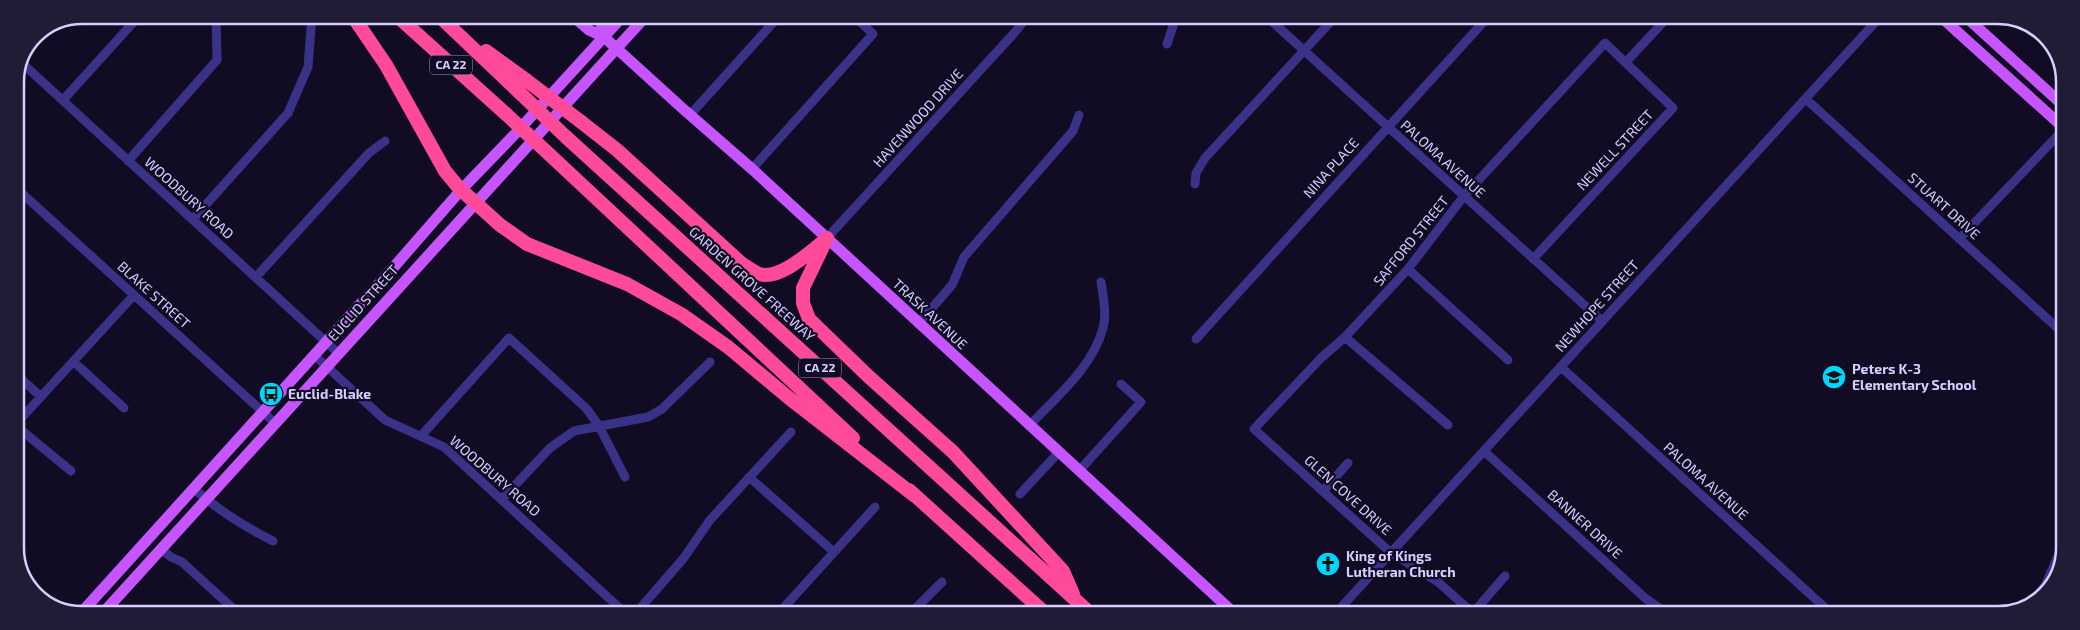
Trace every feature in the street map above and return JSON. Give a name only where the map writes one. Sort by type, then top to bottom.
[{"type":"highway","points":[[358,24],[386,65],[441,166],[461,190],[500,226],[520,240],[632,287],[692,321],[728,347],[789,398],[915,496]]},
{"type":"highway","name":"CA 22","points":[[406,24],[506,114],[915,496],[1037,606]]},
{"type":"highway","name":"GARDEN GROVE FREEWAY","points":[[449,24],[522,86],[566,137],[1082,606]]},
{"type":"highway","points":[[522,86],[580,121],[618,150],[741,264],[760,275],[791,268],[827,238]]},
{"type":"highway","points":[[827,238],[803,288],[803,303],[809,319],[868,376],[953,452],[996,497],[1063,571],[1075,599]]},
{"type":"main road","name":"TRASK AVENUE","points":[[582,24],[589,30],[604,37],[617,48],[752,169],[918,324],[1226,606]]},
{"type":"main road","name":"TRASK AVENUE","points":[[601,24],[604,37]]},
{"type":"main road","name":"EUCLID STREET","points":[[87,606],[393,268],[461,190],[616,24]]},
{"type":"main road","name":"EUCLID STREET","points":[[109,606],[639,24]]},
{"type":"main road","points":[[1950,24],[2056,122]]},
{"type":"main road","points":[[1974,24],[2056,99]]},
{"type":"main road","points":[[393,268],[405,279]]},
{"type":"street","points":[[63,100],[132,24]]},
{"type":"street","points":[[128,160],[217,60],[216,24]]},
{"type":"street","points":[[193,219],[288,113],[308,67],[311,24]]},
{"type":"street","points":[[690,115],[772,24]]},
{"type":"street","points":[[752,169],[873,34],[862,24]]},
{"type":"street","name":"HAVENWOOD DRIVE","points":[[827,238],[1022,24]]},
{"type":"street","points":[[1167,44],[1174,24]]},
{"type":"street","name":"PALOMA AVENUE","points":[[1275,24],[1602,321]]},
{"type":"street","points":[[1195,184],[1196,173],[1205,158],[1327,24]]},
{"type":"street","name":"NINA PLACE","points":[[1196,340],[1387,126],[1482,24]]},
{"type":"street","points":[[1626,62],[1661,24]]},
{"type":"street","name":"NEWHOPE STREET","points":[[1342,606],[1874,24]]},
{"type":"street","name":"SAFFORD STREET","points":[[1254,429],[1321,358],[1345,337],[1408,269],[1464,196],[1605,43],[1626,62]]},
{"type":"street","name":"NEWELL STREET","points":[[1533,259],[1673,108],[1626,62]]},
{"type":"street","name":"WOODBURY ROAD","points":[[26,67],[338,353]]},
{"type":"street","name":"STUART DRIVE","points":[[1806,99],[2056,327]]},
{"type":"street","points":[[918,324],[952,285],[964,257],[1073,132],[1079,115]]},
{"type":"street","points":[[1959,239],[2056,137]]},
{"type":"street","points":[[256,278],[369,153],[385,141]]},
{"type":"street","name":"BLAKE STREET","points":[[24,195],[275,423]]},
{"type":"street","points":[[1408,269],[1508,360]]},
{"type":"street","points":[[1029,426],[1080,370],[1095,349],[1104,326],[1101,282]]},
{"type":"street","points":[[24,415],[134,296]]},
{"type":"street","points":[[1345,337],[1448,425]]},
{"type":"street","points":[[421,436],[509,338],[586,408],[599,426],[625,477]]},
{"type":"street","name":"WOODBURY ROAD","points":[[314,355],[385,420],[444,447],[617,606]]},
{"type":"street","points":[[74,362],[124,408]]},
{"type":"street","points":[[502,500],[550,448],[574,431],[648,417],[662,409],[710,362]]},
{"type":"street","name":"PALOMA AVENUE","points":[[1561,366],[1823,606]]},
{"type":"street","points":[[24,381],[41,397]]},
{"type":"street","points":[[1079,471],[1141,402],[1122,384]]},
{"type":"street","name":"GLEN COVE DRIVE","points":[[1254,429],[1390,552],[1438,582],[1465,606]]},
{"type":"street","points":[[24,432],[71,471]]},
{"type":"street","points":[[642,606],[683,559],[710,520],[791,432]]},
{"type":"street","name":"BANNER DRIVE","points":[[1484,451],[1645,598],[1656,606]]},
{"type":"street","points":[[1020,494],[1059,452]]},
{"type":"street","points":[[1323,491],[1348,463]]},
{"type":"street","points":[[749,477],[834,552]]},
{"type":"street","points":[[193,488],[215,508],[273,541]]},
{"type":"street","points":[[785,606],[875,507]]},
{"type":"street","points":[[161,548],[171,557],[182,562],[230,606]]},
{"type":"street","points":[[1481,606],[1505,576]]},
{"type":"street","points":[[918,606],[942,582]]},
{"type":"place","name":"Peters K-3 Elementary School","points":[[1834,377]]},
{"type":"place","name":"Euclid-Blake","points":[[271,394]]},
{"type":"place","name":"King of Kings Lutheran Church","points":[[1328,564]]}]
